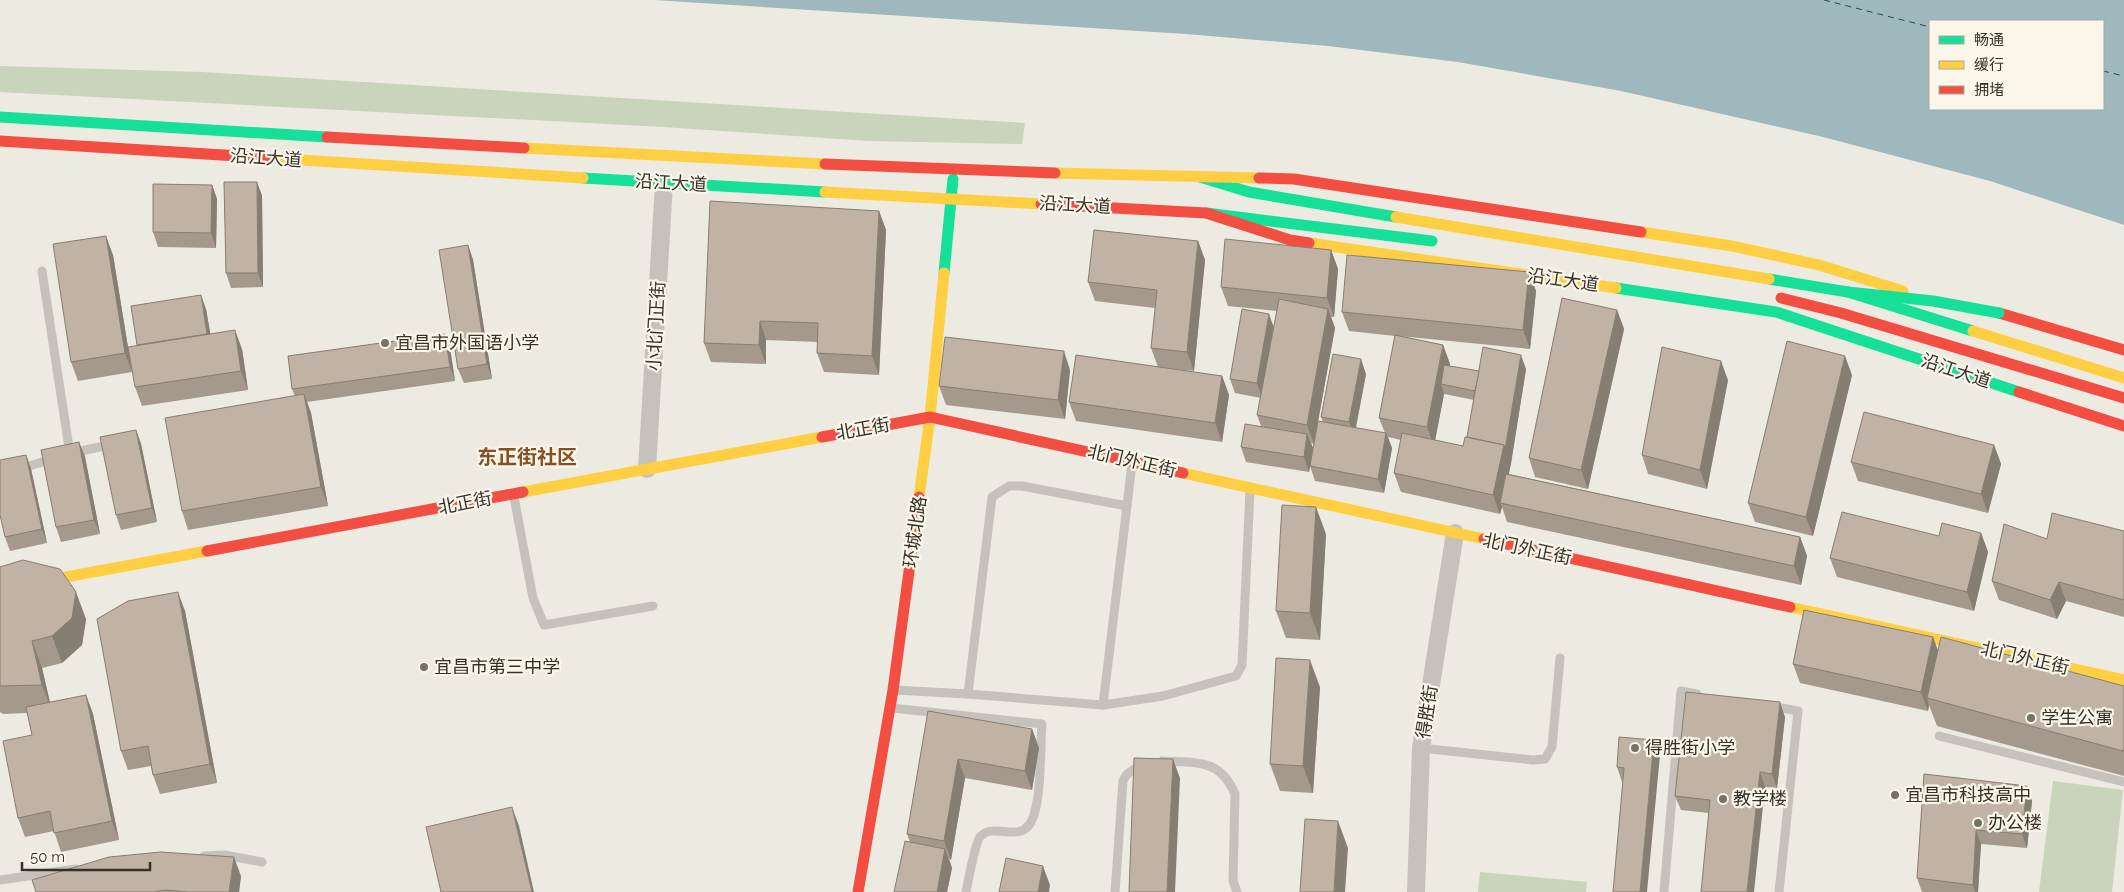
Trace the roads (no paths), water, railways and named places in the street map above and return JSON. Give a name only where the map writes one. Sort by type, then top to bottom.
[{"type":"main road","name":"沿江大道","points":[[0,117],[655,156],[953,170],[1294,179],[1732,246],[1819,265],[2124,361]]},
{"type":"main road","name":"沿江大道","points":[[0,141],[664,183],[1206,213],[1290,240],[1776,312],[2124,426]]},
{"type":"main road","name":"环城北路","points":[[858,892],[894,690],[930,417],[953,170]]},
{"type":"main road","points":[[1200,177],[1249,192],[1848,292],[1933,301],[1999,313],[2124,350]]},
{"type":"main road","points":[[1206,213],[1448,243]]},
{"type":"main road","points":[[1848,292],[2124,378]]},
{"type":"main road","points":[[1768,295],[1841,313],[2124,398]]},
{"type":"main road","points":[[1841,313],[1892,340],[1938,359],[2124,416]]},
{"type":"main road","name":"北正街","points":[[0,590],[930,417]]},
{"type":"main road","name":"北门外正街","points":[[930,417],[2124,680]]},
{"type":"street","name":"小北门正街","points":[[647,469],[664,183]]},
{"type":"street","name":"得胜街","points":[[1416,892],[1421,748],[1455,533]]},
{"type":"lane","points":[[42,271],[70,454]]},
{"type":"lane","points":[[0,475],[70,454],[124,441]]},
{"type":"lane","points":[[1103,705],[1132,462]]},
{"type":"lane","points":[[968,694],[992,497],[1009,486],[1022,486],[1127,506]]},
{"type":"lane","points":[[894,690],[1103,705],[1163,696],[1236,676],[1242,665],[1250,488]]},
{"type":"lane","points":[[513,494],[533,598],[544,625],[652,606]]},
{"type":"lane","points":[[1421,748],[1533,760],[1545,758],[1552,747],[1560,658]]},
{"type":"lane","points":[[1664,892],[1681,691],[1710,696]]},
{"type":"lane","points":[[1759,704],[1798,711],[1779,892],[1787,892]]},
{"type":"lane","points":[[890,708],[1042,724],[1036,809],[1030,824],[1017,833],[987,831],[979,838],[966,892]]},
{"type":"lane","points":[[1939,736],[2124,782]]},
{"type":"lane","points":[[1115,892],[1123,781],[1134,769],[1156,760],[1214,766],[1224,774],[1231,785],[1235,794],[1233,880],[1237,892]]},
{"type":"lane","points":[[196,857],[224,855],[262,862]]},
{"type":"lane","points":[[0,880],[84,867]]},
{"type":"water","points":[[654,0],[2124,0],[2124,225],[1990,181],[1823,137],[1621,91],[1458,62],[1328,46],[1186,34]]},
{"type":"place","name":"宜昌市外国语小学","points":[[385,343]]},
{"type":"place","name":"宜昌市第三中学","points":[[424,667]]},
{"type":"place","name":"学生公寓","points":[[2031,718]]},
{"type":"place","name":"得胜街小学","points":[[1635,748]]},
{"type":"place","name":"宜昌市科技高中","points":[[1895,795]]},
{"type":"place","name":"教学楼","points":[[1723,799]]},
{"type":"place","name":"办公楼","points":[[1978,823]]},
{"type":"district","name":"东正街社区","points":[[527,457]]}]
